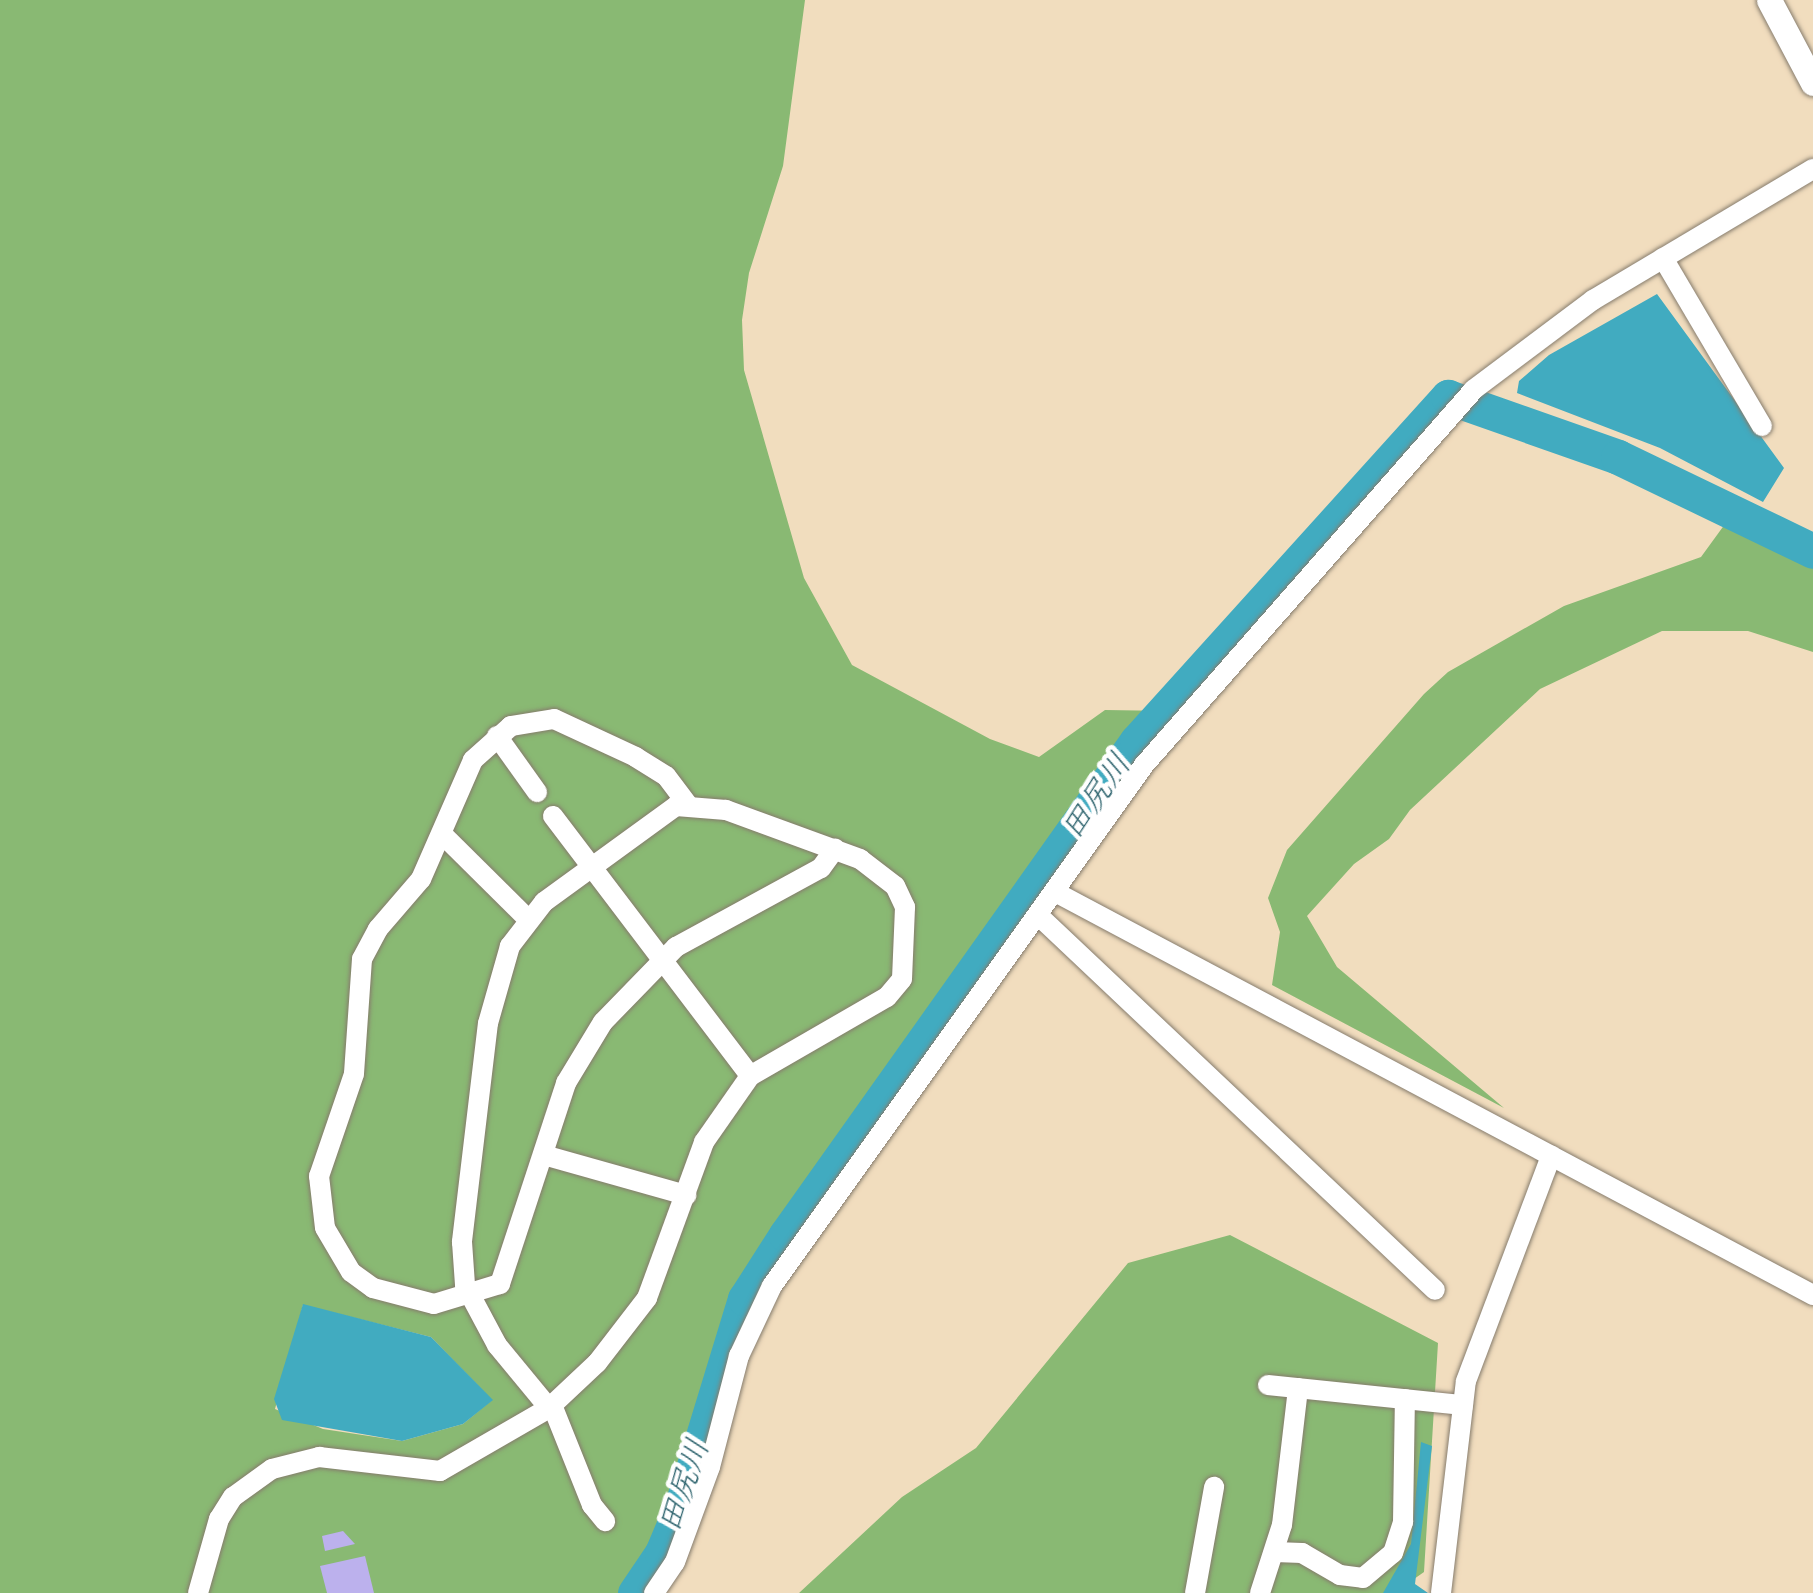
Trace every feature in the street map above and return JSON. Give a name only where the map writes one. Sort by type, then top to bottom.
[{"type":"main road","points":[[1770,0],[1813,83]]},
{"type":"street","points":[[654,1593],[675,1562],[710,1467],[739,1356],[772,1286],[863,1152],[1040,917],[1144,766],[1473,390],[1593,300],[1813,169]]},
{"type":"street","points":[[1663,258],[1762,426]]},
{"type":"street","points":[[688,804],[666,776],[580,728],[534,719],[497,736],[473,760],[444,835],[421,879],[378,928],[362,959],[354,1074],[318,1193],[325,1228],[343,1262],[372,1288],[418,1304],[469,1298],[500,1284],[509,1271],[556,1110],[583,1054],[660,958],[709,924],[822,868],[835,850]]},
{"type":"street","points":[[497,736],[537,792]]},
{"type":"street","points":[[198,1593],[219,1520],[233,1497],[272,1469],[319,1458],[440,1472],[551,1407],[597,1363],[647,1298],[704,1142],[750,1076],[887,997],[902,979],[908,934],[894,886],[860,859],[726,810],[688,804],[649,822],[590,867],[527,918],[510,946],[488,1022],[462,1242],[469,1298],[496,1345],[551,1407],[592,1505],[605,1522]]},
{"type":"street","points":[[553,816],[750,1076]]},
{"type":"street","points":[[444,835],[527,918]]},
{"type":"street","points":[[1057,893],[1813,1295]]},
{"type":"street","points":[[1040,917],[1435,1290]]},
{"type":"street","points":[[544,1156],[686,1195]]},
{"type":"street","points":[[1442,1593],[1463,1405],[1551,1156]]},
{"type":"street","points":[[1268,1385],[1463,1405]]},
{"type":"street","points":[[1260,1593],[1276,1552],[1298,1388]]},
{"type":"street","points":[[1276,1552],[1302,1554],[1351,1578],[1374,1573],[1393,1553],[1403,1522],[1405,1399]]},
{"type":"street","points":[[1196,1593],[1214,1487]]},
{"type":"green space","points":[[0,0],[805,0],[783,166],[749,273],[742,320],[744,370],[804,578],[852,665],[990,739],[1039,757],[1105,710],[1172,711],[1071,839],[745,1311],[685,1513],[642,1593],[0,1593]],"holes":[[[303,1305],[431,1337],[492,1400],[463,1424],[402,1441],[323,1429],[275,1409]]]},
{"type":"green space","points":[[1725,524],[1813,560],[1813,652],[1748,631],[1662,631],[1540,689],[1410,810],[1389,839],[1354,864],[1307,916],[1337,967],[1504,1108],[1272,985],[1280,932],[1268,898],[1287,850],[1424,694],[1448,672],[1564,606],[1701,557]]},
{"type":"green space","points":[[1230,1235],[1438,1343],[1424,1572],[1394,1593],[799,1593],[902,1497],[976,1448],[1128,1263]]},
{"type":"water","points":[[1657,294],[1784,468],[1763,502],[1660,448],[1517,393],[1519,381],[1549,355]]},
{"type":"water","points":[[303,1304],[431,1337],[493,1400],[463,1424],[402,1441],[282,1420],[274,1399]]},
{"type":"water","points":[[1421,1442],[1432,1446],[1415,1584],[1428,1593],[1383,1593],[1411,1544]]},
{"type":"building","points":[[343,1531],[355,1544],[325,1551],[322,1536]]},
{"type":"building","points":[[365,1556],[374,1593],[327,1593],[320,1566]]},
{"type":"waterway","name":"田尻川","points":[[635,1593],[662,1553],[681,1508],[745,1299],[786,1235],[1137,741],[1448,397],[1618,457],[1813,551]]}]
